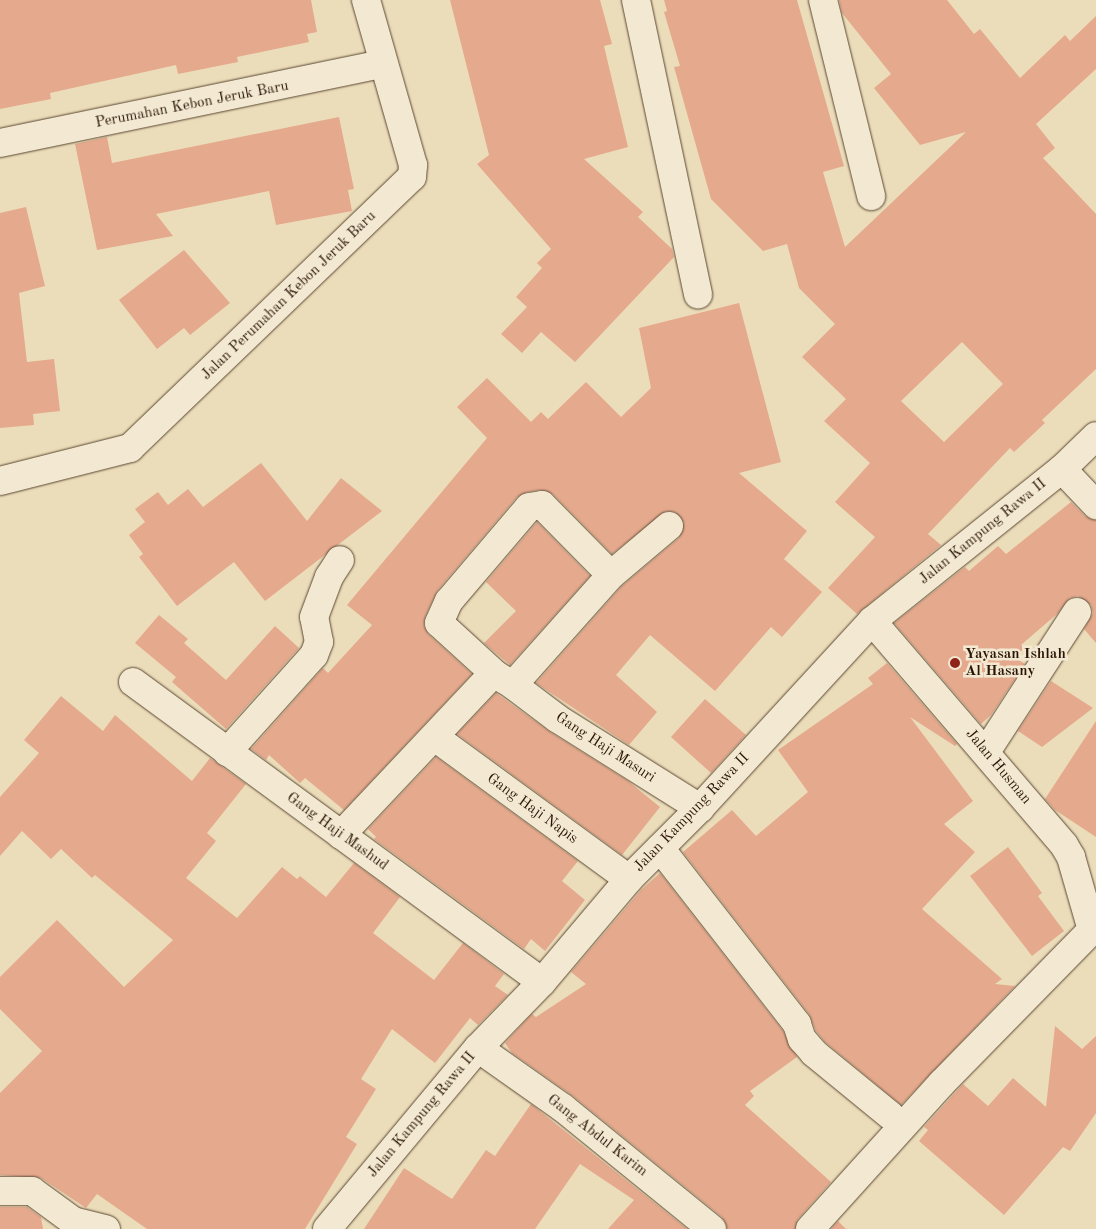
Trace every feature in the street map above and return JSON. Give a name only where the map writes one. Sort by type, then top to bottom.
[{"type":"street","name":"Jalan Perumahan Kebon Jeruk Baru","points":[[0,481],[130,448],[412,177],[413,165],[366,0]]},
{"type":"street","points":[[636,0],[698,295]]},
{"type":"street","points":[[823,0],[871,196]]},
{"type":"street","name":"Perumahan Kebon Jeruk Baru","points":[[0,143],[383,64]]},
{"type":"street","name":"Jalan Kampung Rawa II","points":[[327,1229],[478,1048],[542,982],[629,879],[700,808],[872,622],[1062,469],[1096,436]]},
{"type":"street","points":[[1062,469],[1096,505]]},
{"type":"street","name":"Gang Haji Masuri","points":[[611,575],[542,505],[528,507],[449,601],[439,623],[504,680],[558,719],[700,808]]},
{"type":"street","points":[[342,835],[436,738],[484,683],[504,680],[611,575],[669,526]]},
{"type":"street","points":[[227,752],[314,655],[319,642],[314,617],[329,577],[340,560]]},
{"type":"street","points":[[986,752],[1076,612]]},
{"type":"street","name":"Jalan Husman","points":[[872,622],[986,752],[1064,845],[1071,857],[1094,931]]},
{"type":"street","name":"Gang Haji Mashud","points":[[132,682],[542,982]]},
{"type":"street","name":"Gang Haji Napis","points":[[436,738],[629,879]]},
{"type":"street","points":[[660,848],[797,1024],[802,1039],[814,1053],[891,1116]]},
{"type":"street","points":[[810,1229],[942,1083],[1094,931]]},
{"type":"street","name":"Gang Abdul Karim","points":[[478,1048],[569,1113],[712,1229]]},
{"type":"street","points":[[0,1191],[32,1190],[73,1221],[106,1229]]},
{"type":"building","points":[[0,0],[311,0],[317,32],[307,34],[309,42],[237,57],[238,62],[178,74],[176,65],[50,93],[51,99],[0,109]]},
{"type":"building","points":[[450,0],[600,0],[612,44],[604,46],[628,147],[584,159],[643,212],[638,217],[672,249],[674,257],[575,362],[541,332],[522,353],[501,334],[527,307],[516,297],[542,268],[537,263],[551,249],[477,164],[489,155]]},
{"type":"building","points":[[664,0],[797,0],[844,166],[823,172],[845,247],[966,132],[920,145],[874,88],[891,74],[842,13],[839,0],[947,0],[974,34],[980,29],[1020,78],[1065,35],[1070,41],[1096,16],[1096,69],[1036,124],[1055,148],[1043,158],[1096,214],[1096,369],[1042,420],[1045,423],[1014,452],[1010,448],[928,534],[941,545],[857,614],[828,588],[875,537],[835,502],[870,463],[824,421],[846,399],[802,357],[835,324],[799,288],[787,244],[763,251],[711,199],[674,67],[680,66],[664,12],[667,11]],"holes":[[[962,342],[1003,384],[944,442],[901,401]]]},
{"type":"building","points":[[339,117],[354,189],[348,190],[352,211],[276,225],[269,191],[156,214],[173,236],[97,250],[75,144],[107,137],[112,163]]},
{"type":"building","points":[[26,207],[45,286],[19,293],[27,362],[54,359],[60,411],[33,414],[34,425],[0,428],[0,213]]},
{"type":"building","points":[[184,250],[230,303],[190,335],[184,328],[157,349],[119,300]]},
{"type":"building","points":[[739,303],[781,462],[739,473],[807,531],[784,559],[822,592],[782,637],[771,627],[715,691],[650,635],[616,675],[657,712],[629,745],[536,683],[622,586],[679,538],[684,523],[675,512],[666,511],[612,554],[553,494],[540,490],[527,492],[517,497],[437,591],[425,617],[424,626],[428,634],[472,674],[344,810],[305,778],[300,783],[269,755],[266,760],[251,749],[323,668],[328,673],[372,625],[347,605],[487,438],[457,407],[487,378],[531,422],[541,412],[548,419],[586,382],[621,417],[651,388],[639,328]]},
{"type":"building","points":[[261,463],[307,521],[341,478],[382,511],[265,601],[234,562],[177,606],[139,557],[143,554],[129,535],[145,522],[135,509],[158,492],[168,505],[188,489],[203,507]]},
{"type":"building","points":[[1071,502],[1085,516],[1096,520],[1096,643],[1084,629],[1093,613],[1091,605],[1078,596],[1070,598],[1057,614],[1021,645],[1025,648],[1014,657],[1025,664],[991,715],[981,724],[894,623],[965,567],[969,571],[998,546],[1006,554]]},
{"type":"building","points":[[537,522],[590,576],[510,665],[484,643],[516,611],[486,582]]},
{"type":"building","points":[[159,615],[188,639],[184,643],[226,680],[275,626],[299,648],[226,729],[172,682],[176,677],[135,643]]},
{"type":"building","points":[[887,663],[957,744],[955,746],[910,717],[973,801],[944,824],[975,852],[922,909],[1002,979],[995,984],[1015,986],[901,1105],[825,1042],[816,1031],[809,1014],[683,852],[732,810],[756,836],[808,792],[778,750],[873,684],[868,678]]},
{"type":"building","points":[[1051,681],[1093,708],[1042,747],[1018,731]]},
{"type":"building","points":[[496,693],[550,732],[628,781],[660,807],[622,855],[457,734]]},
{"type":"building","points":[[61,696],[103,731],[115,715],[192,781],[210,758],[246,784],[207,833],[216,841],[186,878],[237,918],[282,867],[297,879],[300,876],[326,897],[354,863],[400,897],[373,933],[434,980],[463,943],[504,974],[495,986],[508,995],[478,1025],[470,1018],[435,1063],[392,1029],[361,1079],[376,1089],[346,1137],[357,1144],[305,1229],[147,1229],[97,1194],[86,1208],[41,1178],[0,1175],[0,1093],[42,1051],[0,1009],[0,977],[57,920],[124,987],[173,940],[95,875],[92,878],[61,849],[51,859],[22,831],[0,856],[0,797],[39,753],[24,740]]},
{"type":"building","points":[[705,699],[746,735],[711,773],[671,737]]},
{"type":"building","points":[[1096,721],[1096,837],[1055,810],[1045,799]]},
{"type":"building","points":[[436,757],[578,861],[562,881],[585,900],[545,951],[531,939],[524,949],[374,839],[376,837],[368,829]]},
{"type":"building","points":[[1008,847],[1042,893],[1038,896],[1064,931],[1032,956],[970,876]]},
{"type":"building","points":[[660,873],[783,1031],[797,1057],[750,1091],[754,1096],[745,1105],[831,1182],[798,1219],[795,1229],[727,1229],[722,1217],[573,1096],[512,1053],[505,1043],[532,1014],[536,1017],[586,984],[571,972],[641,890]]},
{"type":"building","points":[[1055,1026],[1082,1049],[1096,1036],[1096,1113],[1070,1151],[1063,1147],[1004,1215],[919,1141],[928,1130],[924,1127],[963,1084],[988,1106],[1013,1078],[1046,1107]]},
{"type":"building","points":[[531,1104],[687,1229],[608,1229],[634,1200],[580,1164],[535,1229],[364,1229],[404,1168],[452,1199],[486,1150],[495,1156]]},
{"type":"building","points":[[0,1207],[27,1207],[41,1217],[43,1229],[0,1229]]},
{"type":"building","points":[[838,1221],[846,1229],[831,1229]]},
{"type":"place","name":"Yayasan Ishlah Al Hasany","points":[[955,663]]}]
